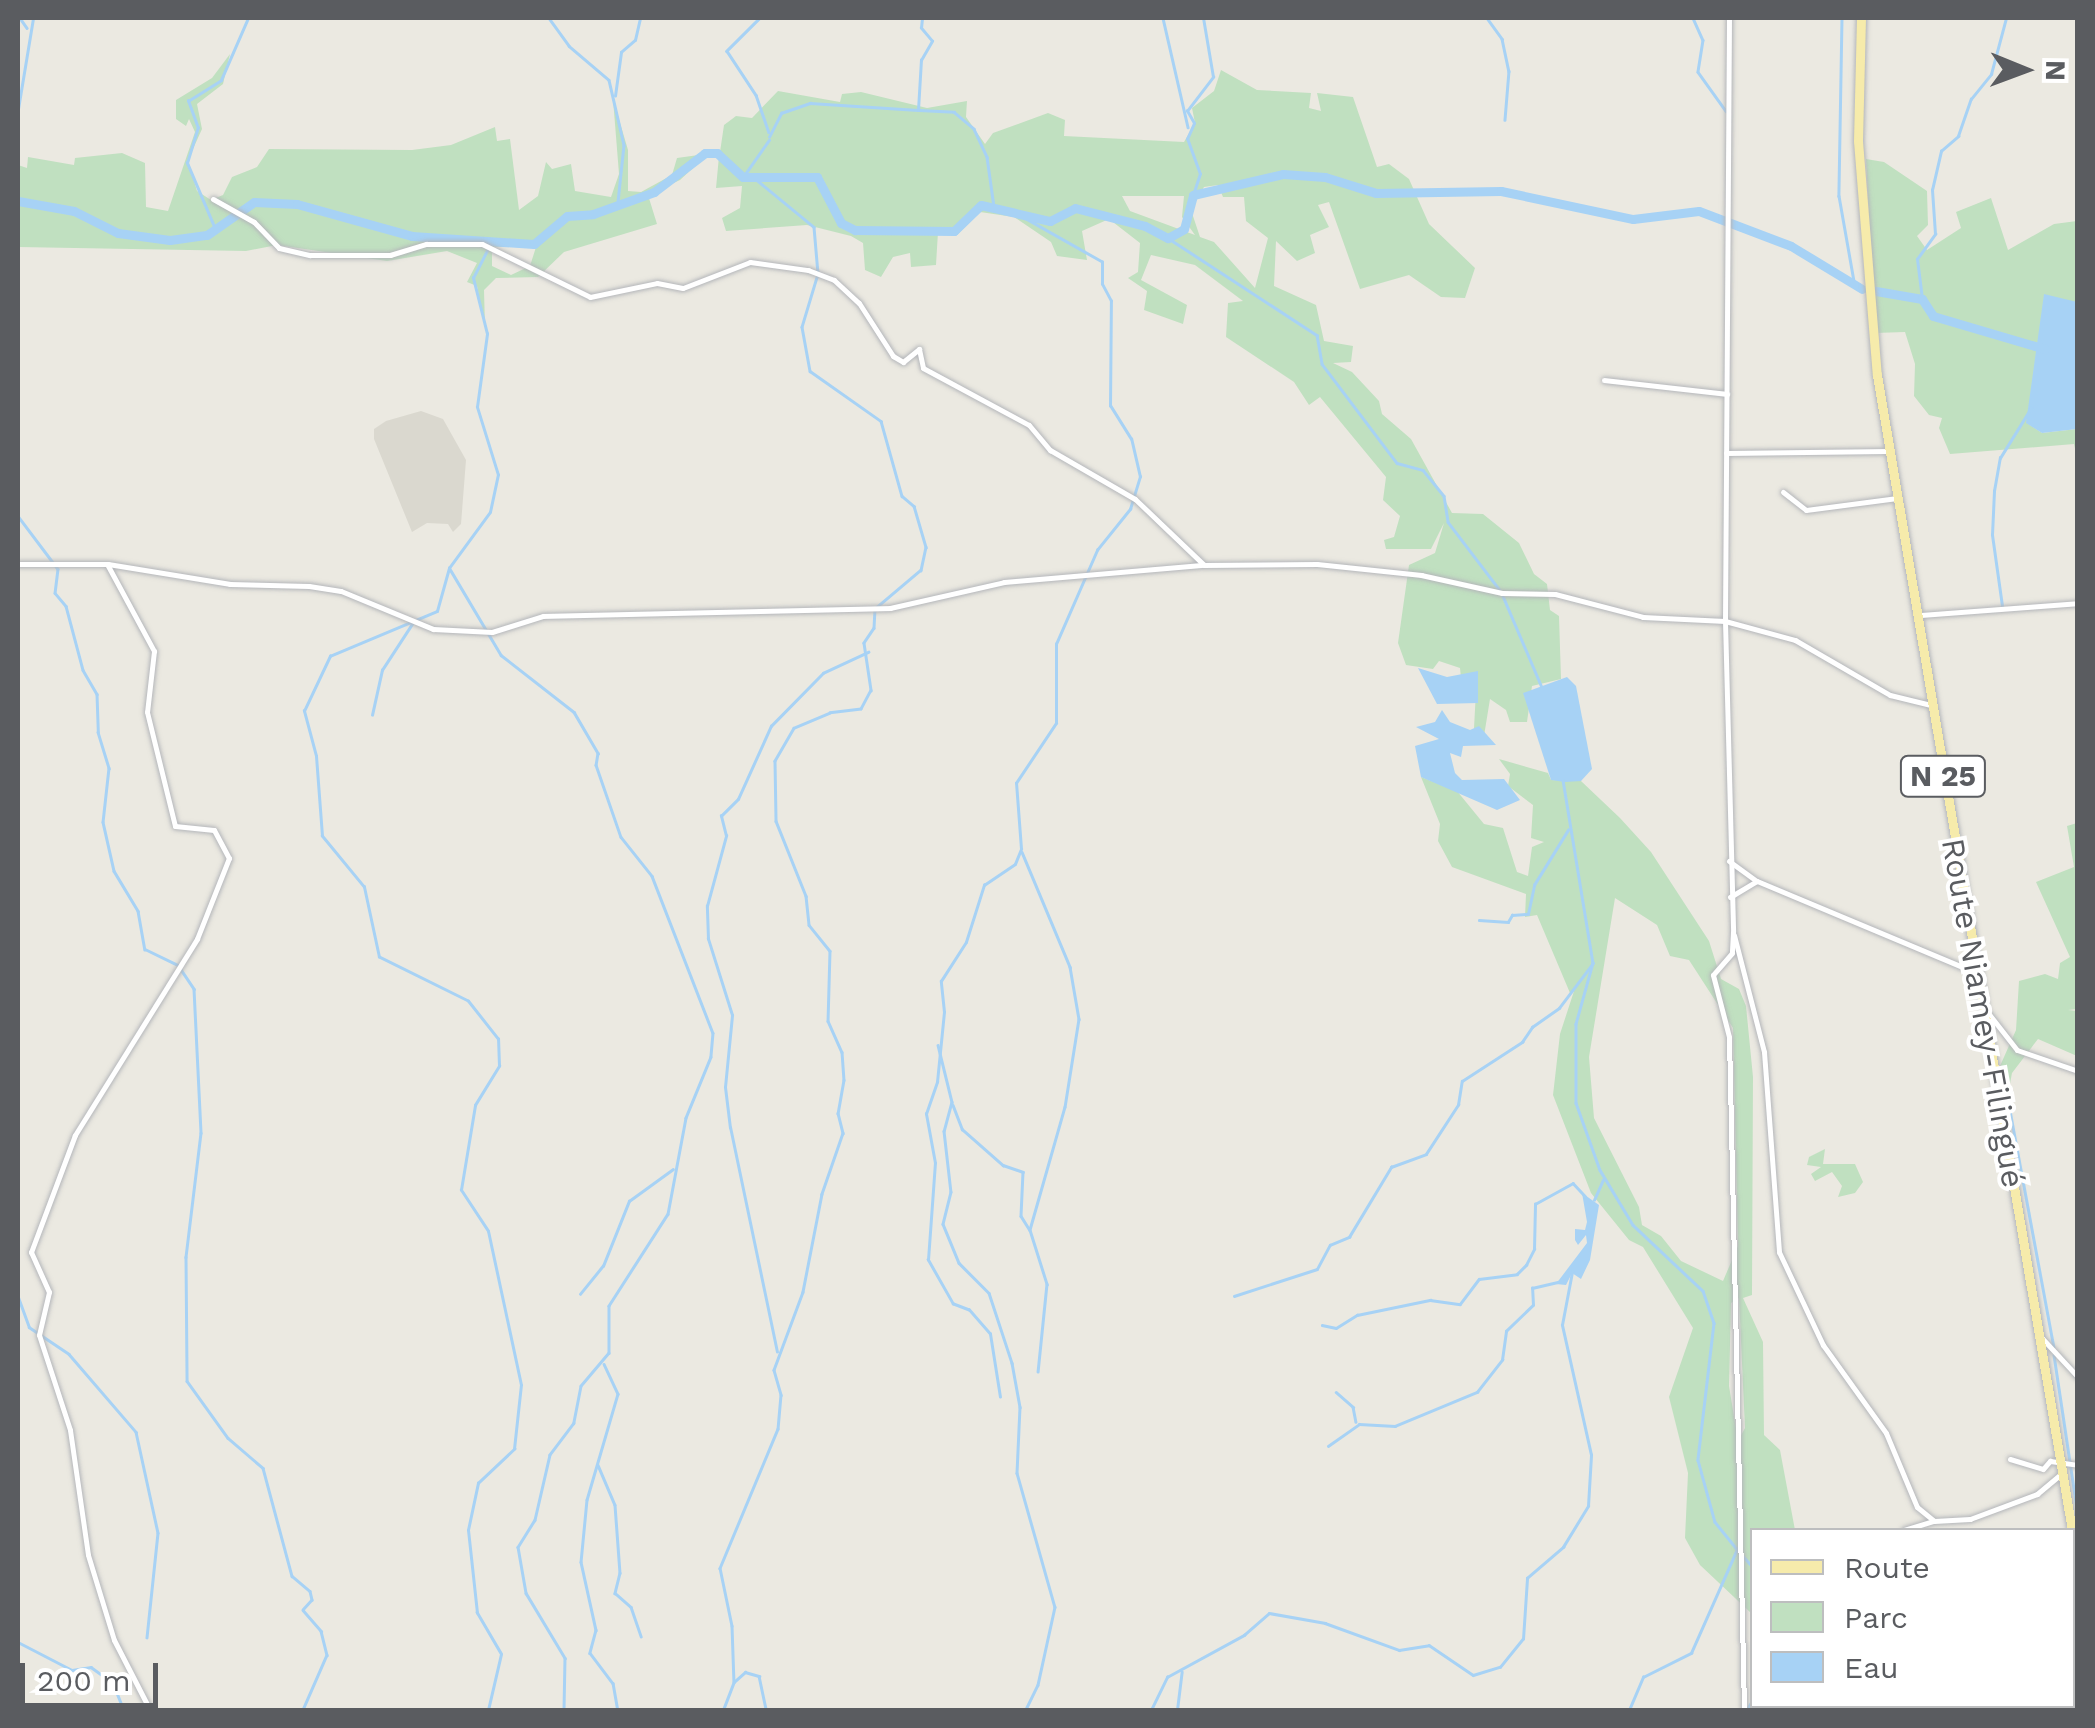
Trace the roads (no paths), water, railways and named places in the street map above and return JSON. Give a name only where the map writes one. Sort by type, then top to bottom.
[{"type":"main road","name":"Route Niamey-Filingué","points":[[1862,18],[1864,260],[1890,451],[2072,1528]]},
{"type":"street","points":[[1729,18],[1726,621],[1728,898],[1732,953],[1713,976],[1729,1036],[1744,1710]]},
{"type":"street","points":[[213,199],[254,222],[279,248],[310,255],[390,255],[426,244],[482,244],[590,297],[657,282],[682,288],[750,262],[808,270],[834,280],[859,304],[892,356],[903,362],[920,349],[923,368],[1029,425],[1050,450],[1135,499],[1204,565]]},
{"type":"street","points":[[1604,380],[1727,394]]},
{"type":"street","points":[[1726,454],[1890,451]]},
{"type":"street","points":[[1783,492],[1806,510],[1897,498]]},
{"type":"street","points":[[18,564],[107,564],[230,584],[324,588],[433,629],[492,632],[544,616],[890,608],[1004,582],[1204,565],[1317,564],[1502,593],[1555,594],[1643,617],[1726,621],[1795,640],[1890,695],[1932,705]]},
{"type":"street","points":[[107,564],[154,651],[147,712],[174,826],[214,830],[228,858],[203,927],[75,1134],[31,1252],[49,1292],[39,1335],[70,1430],[88,1555],[114,1640],[150,1710]]},
{"type":"street","points":[[1916,616],[2078,604]]},
{"type":"street","points":[[1728,860],[1757,881],[1976,972]]},
{"type":"street","points":[[1728,898],[1757,881]]},
{"type":"street","points":[[1732,932],[1764,1052],[1779,1252],[1824,1345],[1886,1433],[1917,1506],[1934,1521]]},
{"type":"street","points":[[1981,1003],[2018,1050],[2078,1071]]},
{"type":"street","points":[[2038,1334],[2078,1377]]},
{"type":"street","points":[[2010,1459],[2042,1469],[2050,1462],[2062,1469]]},
{"type":"street","points":[[1911,1528],[1990,1512],[2037,1494],[2062,1469],[2076,1466]]},
{"type":"water","points":[[2044,294],[2077,302],[2077,429],[2042,433],[2026,423]]},
{"type":"water","points":[[1418,668],[1447,677],[1478,671],[1478,703],[1437,704]]},
{"type":"water","points":[[1567,677],[1576,686],[1592,769],[1581,781],[1565,782],[1551,780],[1523,693]]},
{"type":"water","points":[[1442,710],[1450,722],[1470,730],[1479,726],[1496,745],[1463,746],[1461,757],[1450,753],[1455,773],[1462,780],[1504,779],[1520,800],[1497,810],[1421,777],[1415,746],[1439,739],[1416,727],[1435,722]]},
{"type":"water","points":[[1582,1193],[1599,1205],[1590,1260],[1581,1279],[1572,1273],[1566,1285],[1556,1284],[1587,1243],[1586,1235],[1578,1245],[1575,1240],[1575,1229],[1585,1230],[1587,1222]]},
{"type":"waterway","points":[[20,18],[27,28]]},
{"type":"waterway","points":[[18,109],[33,18]]},
{"type":"waterway","points":[[215,229],[187,163],[198,128],[188,101],[221,80],[248,18]]},
{"type":"waterway","points":[[549,18],[569,46],[609,80],[624,145],[618,202]]},
{"type":"waterway","points":[[615,96],[621,52],[635,40],[640,18]]},
{"type":"waterway","points":[[760,18],[727,51],[756,95],[769,132]]},
{"type":"waterway","points":[[769,137],[781,113],[810,103],[918,110],[921,60],[932,41],[921,28],[922,18]]},
{"type":"waterway","points":[[1163,18],[1188,127]]},
{"type":"waterway","points":[[1193,195],[1200,174],[1187,139],[1194,123],[1187,111],[1213,77],[1203,18]]},
{"type":"waterway","points":[[1487,18],[1502,39],[1509,71],[1505,120]]},
{"type":"waterway","points":[[1693,18],[1703,40],[1698,72],[1726,111]]},
{"type":"waterway","points":[[1842,18],[1839,196],[1855,287]]},
{"type":"waterway","points":[[1922,299],[1917,259],[1935,234],[1932,190],[1941,151],[1958,136],[1971,99],[1991,74],[2006,18]]},
{"type":"waterway","points":[[919,110],[954,112],[974,129],[987,157],[994,207]]},
{"type":"waterway","points":[[743,177],[769,140]]},
{"type":"waterway","points":[[18,201],[74,211],[118,233],[170,240],[207,235],[254,202],[297,204],[412,236],[534,244],[567,216],[593,214],[654,192],[705,153],[717,153],[743,177],[817,177],[841,223],[855,230],[954,231],[981,205],[1050,221],[1075,208],[1145,226],[1168,238],[1184,229],[1193,195],[1283,174],[1325,177],[1376,193],[1501,191],[1633,219],[1699,211],[1791,246],[1862,289]]},
{"type":"waterway","points":[[752,176],[814,227],[818,274],[802,327],[810,371],[881,421],[902,496],[914,506],[926,547],[921,570],[875,609],[874,628],[864,643],[871,690],[861,709],[830,713],[794,728],[775,761],[776,821],[806,896],[809,925],[830,951],[828,1021],[842,1052],[844,1080],[838,1113],[843,1133],[822,1194],[803,1292],[774,1370],[781,1395],[778,1429],[720,1568],[732,1626],[734,1682],[745,1672],[759,1676],[766,1710]]},
{"type":"waterway","points":[[1000,1397],[990,1334],[969,1310],[953,1304],[928,1260],[935,1163],[926,1114],[937,1082],[944,1012],[941,981],[966,942],[984,885],[1015,864],[1021,849],[1016,783],[1056,723],[1056,644],[1097,550],[1130,509],[1140,477],[1131,439],[1110,406],[1111,301],[1102,284],[1102,262],[1010,210]]},
{"type":"waterway","points":[[18,215],[18,242]]},
{"type":"waterway","points":[[1168,238],[1317,335],[1322,364],[1397,463],[1423,470],[1444,496],[1448,522],[1499,589]]},
{"type":"waterway","points":[[488,1710],[501,1654],[477,1613],[468,1530],[478,1483],[514,1449],[521,1385],[488,1231],[461,1190],[475,1105],[499,1066],[498,1039],[468,1001],[379,957],[364,887],[322,836],[316,756],[304,711],[330,656],[437,611],[449,568],[490,512],[498,475],[477,407],[487,334],[473,278],[491,243]]},
{"type":"waterway","points":[[1870,290],[1922,299],[1933,316],[2045,349]]},
{"type":"waterway","points":[[2002,606],[1992,535],[1994,491],[2000,458],[2031,408]]},
{"type":"waterway","points":[[18,516],[58,569],[55,593],[66,606],[83,670],[97,694],[98,732],[109,768],[103,822],[114,871],[138,911],[145,949],[178,965],[194,989],[201,1133],[186,1257],[187,1381],[228,1438],[263,1468],[292,1576],[310,1591],[312,1600],[303,1610],[321,1631],[327,1655],[303,1710]]},
{"type":"waterway","points":[[450,569],[501,655],[574,712],[598,753],[596,765],[621,837],[652,876],[713,1033],[711,1057],[686,1118],[668,1214],[609,1306],[609,1353],[581,1386],[574,1423],[550,1455],[535,1520],[518,1547],[526,1593],[565,1658],[564,1710]]},
{"type":"waterway","points":[[1503,596],[1541,685]]},
{"type":"waterway","points":[[372,715],[382,670],[412,624]]},
{"type":"waterway","points":[[777,1352],[730,1128],[725,1087],[732,1015],[708,939],[707,906],[726,836],[721,816],[738,799],[771,726],[823,673],[868,652]]},
{"type":"waterway","points":[[1563,780],[1593,963],[1576,1024],[1576,1103],[1600,1170],[1633,1225],[1703,1291],[1714,1323],[1698,1460],[1715,1522],[1738,1550]]},
{"type":"waterway","points":[[1479,920],[1508,922],[1512,915],[1528,914],[1534,885],[1568,830]]},
{"type":"waterway","points":[[1022,852],[1070,967],[1079,1019],[1065,1107],[1030,1230],[1047,1284],[1038,1372]]},
{"type":"waterway","points":[[1234,1296],[1317,1269],[1330,1245],[1349,1237],[1391,1167],[1426,1154],[1458,1105],[1462,1081],[1522,1042],[1532,1027],[1559,1008],[1593,963]]},
{"type":"waterway","points":[[938,1045],[952,1102],[944,1131],[951,1192],[943,1224],[959,1263],[989,1293],[1012,1363],[1020,1407],[1017,1473],[1055,1607],[1038,1685],[1026,1710]]},
{"type":"waterway","points":[[953,1105],[962,1129],[1003,1165],[1023,1172],[1021,1216],[1029,1229]]},
{"type":"waterway","points":[[2009,1105],[2054,1347]]},
{"type":"waterway","points":[[580,1294],[603,1266],[629,1201],[673,1169]]},
{"type":"waterway","points":[[1594,1200],[1603,1180]]},
{"type":"waterway","points":[[1322,1325],[1336,1328],[1357,1315],[1430,1300],[1460,1304],[1479,1279],[1517,1274],[1526,1265],[1534,1249],[1535,1204],[1573,1183],[1585,1196]]},
{"type":"waterway","points":[[1151,1710],[1167,1677],[1244,1635],[1269,1613],[1325,1623],[1399,1650],[1429,1645],[1473,1675],[1500,1667],[1523,1639],[1527,1578],[1563,1547],[1588,1506],[1591,1455],[1562,1325],[1572,1272]]},
{"type":"waterway","points":[[1328,1446],[1359,1424],[1395,1426],[1477,1392],[1502,1360],[1506,1331],[1533,1305],[1532,1288],[1558,1282]]},
{"type":"waterway","points":[[18,1296],[29,1327],[69,1354],[136,1432],[158,1533],[147,1637]]},
{"type":"waterway","points":[[2054,1355],[2078,1515]]},
{"type":"waterway","points":[[604,1364],[618,1394],[587,1500],[581,1562],[596,1630],[590,1653],[613,1683],[618,1710]]},
{"type":"waterway","points":[[1336,1392],[1353,1407],[1356,1422]]},
{"type":"waterway","points":[[598,1465],[615,1505],[620,1573],[615,1593],[631,1607],[641,1636]]},
{"type":"waterway","points":[[1629,1710],[1643,1677],[1691,1653],[1737,1549]]},
{"type":"waterway","points":[[1743,1556],[1750,1564]]},
{"type":"waterway","points":[[18,1642],[72,1670],[91,1667],[113,1683],[124,1710]]},
{"type":"waterway","points":[[1177,1710],[1182,1672]]},
{"type":"waterway","points":[[723,1710],[734,1682]]},
{"type":"waterway","points":[[1747,1709],[1750,1704]]}]
